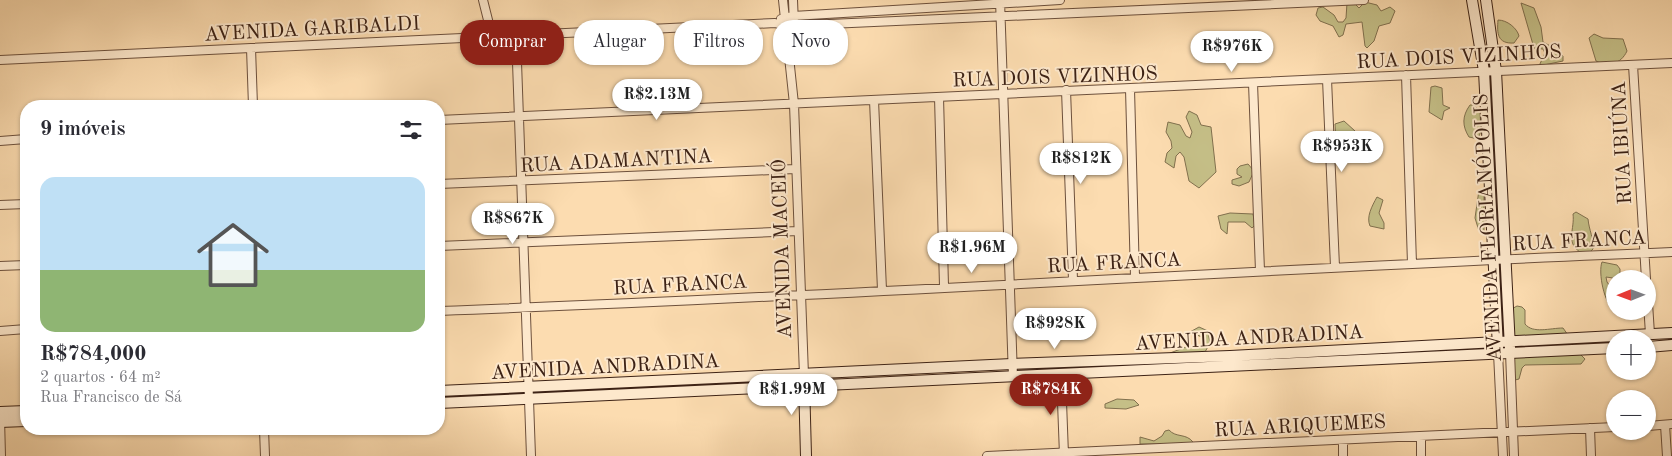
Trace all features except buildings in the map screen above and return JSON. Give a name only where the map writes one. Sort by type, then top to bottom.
[{"type":"main road","points":[[1472,0],[1484,71],[1498,347]]},
{"type":"main road","name":"AVENIDA FLORIANÓPOLIS","points":[[1486,0],[1496,71],[1510,347]]},
{"type":"main road","name":"AVENIDA ANDRADINA","points":[[1656,334],[1672,334]]},
{"type":"main road","name":"AVENIDA ANDRADINA","points":[[1510,347],[1606,338]]},
{"type":"main road","points":[[1656,346],[1672,345]]},
{"type":"main road","name":"AVENIDA ANDRADINA","points":[[445,403],[1060,375],[1230,361],[1498,347],[1606,348]]},
{"type":"main road","name":"AVENIDA ANDRADINA","points":[[445,391],[1012,364],[1230,361]]},
{"type":"main road","name":"AVENIDA MACEIÓ","points":[[804,375],[806,456]]},
{"type":"main road","points":[[0,411],[20,411]]},
{"type":"main road","points":[[0,422],[20,421]]},
{"type":"street","points":[[482,0],[488,20]]},
{"type":"street","name":"AVENIDA MACEIÓ","points":[[783,0],[784,17]]},
{"type":"street","name":"AVENIDA MACEIÓ","points":[[793,0],[794,20]]},
{"type":"street","points":[[780,20],[784,17],[794,16],[1000,1],[1060,0]]},
{"type":"street","name":"AVENIDA GARIBALDI","points":[[848,23],[1204,3],[1364,0]]},
{"type":"street","points":[[1000,1],[1012,377]]},
{"type":"street","name":"AVENIDA GARIBALDI","points":[[564,32],[773,23]]},
{"type":"street","name":"AVENIDA GARIBALDI","points":[[0,60],[460,38]]},
{"type":"street","points":[[251,48],[253,100]]},
{"type":"street","name":"RUA DOIS VIZINHOS","points":[[445,120],[1672,63]]},
{"type":"street","points":[[517,65],[531,456]]},
{"type":"street","name":"AVENIDA MACEIÓ","points":[[791,65],[804,375]]},
{"type":"street","name":"RUA IBIÚNA","points":[[1634,65],[1645,270]]},
{"type":"street","points":[[1406,75],[1412,264]]},
{"type":"street","points":[[1327,79],[1335,268]]},
{"type":"street","points":[[1252,83],[1260,271]]},
{"type":"street","points":[[1130,89],[1135,276]]},
{"type":"street","points":[[1066,90],[1073,280]]},
{"type":"street","points":[[939,97],[944,286]]},
{"type":"street","points":[[874,100],[882,290]]},
{"type":"street","points":[[0,140],[20,139]]},
{"type":"street","name":"RUA ADAMANTINA","points":[[445,184],[796,169]]},
{"type":"street","points":[[0,205],[20,204]]},
{"type":"street","points":[[445,246],[798,231]]},
{"type":"street","name":"RUA FRANCA","points":[[445,311],[800,295],[1135,276],[1672,252]]},
{"type":"street","points":[[0,266],[20,265]]},
{"type":"street","points":[[0,331],[20,329]]},
{"type":"street","name":"AVENIDA FLORIANÓPOLIS","points":[[1498,347],[1503,456]]},
{"type":"street","name":"AVENIDA FLORIANÓPOLIS","points":[[1510,347],[1514,456]]},
{"type":"street","points":[[1060,375],[1064,454]]},
{"type":"street","points":[[0,411],[1,456]]},
{"type":"street","points":[[1656,426],[1669,425],[1667,456]]},
{"type":"street","name":"RUA ARIQUEMES","points":[[987,456],[1064,454],[1606,427]]},
{"type":"street","points":[[1590,428],[1591,456]]},
{"type":"street","points":[[264,435],[265,456]]},
{"type":"street","points":[[1421,436],[1421,456]]},
{"type":"street","points":[[1343,440],[1343,456]]},
{"type":"shaded area","points":[[1365,2],[1377,5],[1381,11],[1390,7],[1395,11],[1390,23],[1379,26],[1374,41],[1367,48],[1365,46],[1362,22],[1346,24],[1343,35],[1339,37],[1333,26],[1320,21],[1316,15],[1318,8],[1323,7],[1334,15],[1338,22],[1343,22],[1346,18],[1347,3],[1354,3],[1359,8]]},
{"type":"shaded area","points":[[1521,3],[1534,8],[1541,27],[1543,42],[1556,49],[1563,56],[1563,61],[1539,66],[1545,53],[1543,49],[1534,48]]},
{"type":"shaded area","points":[[1498,20],[1514,27],[1519,36],[1514,43],[1501,40],[1498,33]]},
{"type":"shaded area","points":[[1594,34],[1603,38],[1623,39],[1627,51],[1621,59],[1614,63],[1605,64],[1596,61],[1589,38]]},
{"type":"shaded area","points":[[1431,87],[1442,88],[1443,105],[1450,108],[1444,111],[1442,120],[1429,112]]},
{"type":"shaded area","points":[[1470,105],[1474,105],[1480,112],[1481,131],[1478,139],[1469,137],[1464,125],[1465,113]]},
{"type":"shaded area","points":[[1189,111],[1197,115],[1201,125],[1211,127],[1216,172],[1199,188],[1189,181],[1184,157],[1180,152],[1176,156],[1174,168],[1165,162],[1167,153],[1172,148],[1171,141],[1166,132],[1168,122],[1180,125],[1186,136],[1190,138],[1192,132],[1186,117]]},
{"type":"shaded area","points":[[1344,121],[1355,131],[1356,154],[1354,156],[1348,136],[1339,136],[1338,143],[1336,143],[1335,124]]},
{"type":"shaded area","points":[[1248,164],[1254,171],[1249,182],[1239,186],[1232,184],[1232,180],[1242,177],[1237,174],[1237,169]]},
{"type":"shaded area","points":[[1479,190],[1483,191],[1484,196],[1484,232],[1479,231],[1475,218]]},
{"type":"shaded area","points":[[1377,197],[1383,200],[1379,213],[1384,223],[1384,229],[1370,226],[1369,223],[1370,212]]},
{"type":"shaded area","points":[[1576,212],[1588,219],[1593,245],[1593,249],[1589,253],[1580,252],[1573,244],[1573,214]]},
{"type":"shaded area","points":[[1230,213],[1253,214],[1255,225],[1252,228],[1245,222],[1228,222],[1227,234],[1221,229],[1218,216]]},
{"type":"shaded area","points":[[1602,262],[1617,265],[1620,269],[1606,270],[1606,297],[1603,288]]},
{"type":"shaded area","points":[[1517,306],[1525,310],[1525,324],[1528,327],[1537,330],[1563,328],[1568,335],[1514,336],[1510,310]]},
{"type":"shaded area","points":[[1199,327],[1208,331],[1210,343],[1205,352],[1174,356],[1170,353],[1186,347],[1202,346],[1204,338],[1190,332]]},
{"type":"shaded area","points":[[1580,354],[1585,359],[1581,364],[1525,365],[1522,368],[1519,379],[1515,380],[1512,363],[1516,356]]},
{"type":"shaded area","points":[[1117,399],[1134,400],[1139,405],[1126,409],[1105,408],[1105,404]]},
{"type":"shaded area","points":[[1169,430],[1175,434],[1187,437],[1193,442],[1186,444],[1140,444],[1140,437],[1154,441],[1162,436],[1165,431]]}]
